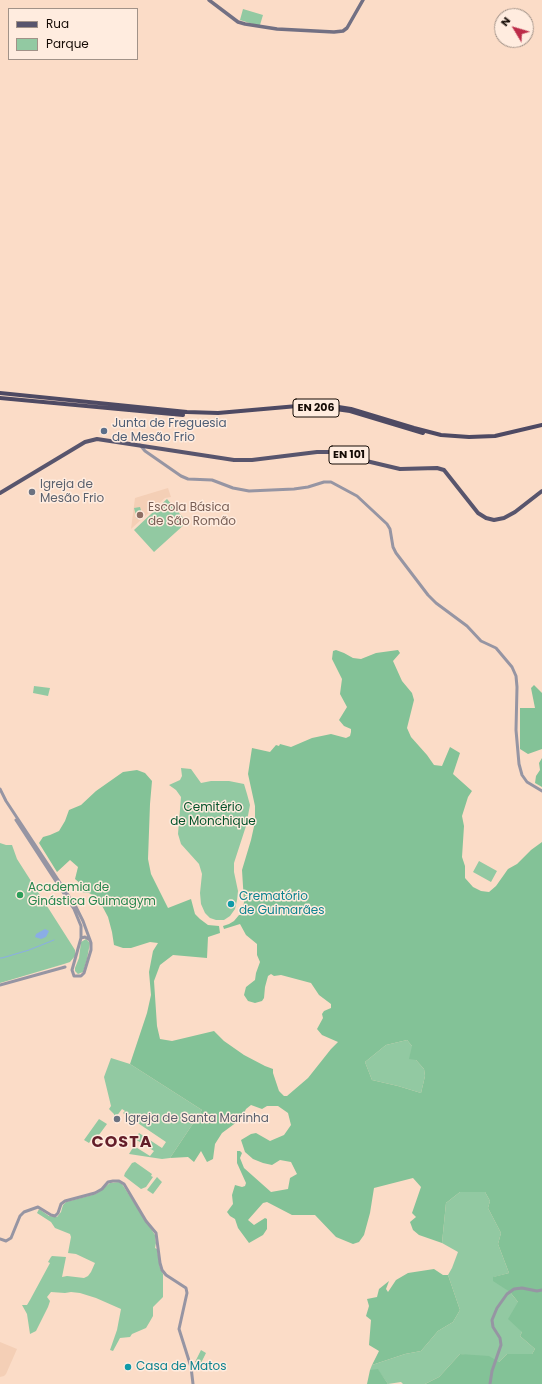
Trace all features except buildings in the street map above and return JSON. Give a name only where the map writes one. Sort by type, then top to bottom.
[{"type":"highway","name":"EN 206","points":[[0,393],[86,403],[187,412],[218,413],[308,405],[326,405],[351,409],[441,435],[469,437],[495,436],[542,426]]},
{"type":"highway","name":"EN 206","points":[[0,398],[86,403]]},
{"type":"main road","points":[[209,0],[238,22],[244,24],[334,32],[343,31],[347,28],[363,0]]},
{"type":"main road","name":"EN 101","points":[[0,493],[89,440],[97,439],[224,459],[243,460],[331,452],[344,453],[362,460],[400,468],[437,468],[444,470],[478,513],[486,518],[494,520],[504,518],[515,512],[542,491]]},
{"type":"street","points":[[140,445],[145,451],[185,478],[192,480],[212,480],[244,491],[294,489],[324,482],[331,482],[357,496],[387,524],[390,529],[393,547],[396,553],[428,595],[436,603],[467,626],[480,641],[496,648],[512,667],[516,676],[517,687],[516,730],[519,764],[522,774],[527,782],[542,791]]},
{"type":"street","points":[[151,448],[153,455]]},
{"type":"street","points":[[0,789],[6,801],[20,825],[74,909],[81,926],[81,938],[72,974],[77,977],[83,975],[90,950],[90,940],[76,907],[6,801]]},
{"type":"street","points":[[81,938],[86,937],[90,940]]},
{"type":"street","points":[[0,985],[65,967]]},
{"type":"street","points":[[0,1239],[6,1241],[11,1238],[20,1216],[24,1212],[38,1207],[55,1216],[58,1213],[61,1204],[65,1200],[95,1193],[108,1182],[119,1181],[124,1184],[146,1221],[156,1233],[162,1270],[166,1275],[186,1288],[187,1293],[179,1329],[191,1367],[193,1384]]},
{"type":"street","points":[[490,1384],[501,1345],[500,1338],[492,1326],[492,1320],[497,1308],[506,1294],[514,1289],[522,1288],[538,1291],[542,1290]]},
{"type":"shaded area","name":"Escola Básica de São Romão","points":[[168,488],[171,497],[165,498],[131,529],[135,498]]},
{"type":"shaded area","points":[[0,1342],[17,1349],[6,1374],[0,1377]]},
{"type":"green space","points":[[243,9],[263,15],[259,26],[240,20]]},
{"type":"green space","points":[[167,499],[186,521],[184,522],[186,523],[154,552],[134,530]]},
{"type":"green space","points":[[140,507],[143,517],[137,519],[134,508]]},
{"type":"green space","points":[[336,650],[353,658],[361,659],[376,653],[398,650],[400,653],[393,661],[402,681],[412,693],[414,700],[407,728],[411,737],[434,765],[442,766],[450,747],[460,753],[453,774],[472,791],[468,797],[462,816],[464,826],[462,857],[465,866],[465,878],[473,887],[481,891],[489,892],[496,886],[508,869],[517,864],[531,850],[542,842],[542,1384],[425,1384],[439,1377],[460,1354],[489,1356],[499,1362],[507,1354],[532,1354],[535,1349],[520,1336],[522,1332],[508,1319],[518,1302],[510,1292],[493,1281],[493,1277],[509,1273],[498,1244],[501,1233],[488,1208],[490,1201],[485,1192],[460,1192],[446,1203],[442,1243],[419,1235],[413,1230],[410,1222],[416,1217],[412,1213],[421,1187],[413,1178],[374,1188],[370,1213],[364,1235],[359,1242],[353,1244],[336,1237],[315,1215],[292,1215],[267,1202],[263,1203],[248,1220],[254,1225],[265,1218],[267,1219],[267,1229],[263,1235],[249,1243],[238,1228],[235,1219],[227,1212],[233,1204],[232,1195],[235,1185],[242,1187],[245,1186],[246,1183],[237,1163],[237,1151],[242,1153],[240,1158],[244,1168],[271,1192],[288,1189],[290,1178],[297,1174],[291,1162],[280,1160],[272,1165],[253,1159],[245,1152],[241,1140],[251,1134],[256,1133],[270,1141],[284,1135],[291,1125],[288,1113],[278,1106],[267,1106],[262,1109],[251,1105],[246,1109],[241,1119],[222,1133],[215,1144],[213,1159],[207,1162],[201,1151],[194,1162],[188,1157],[170,1158],[202,1110],[130,1064],[147,1013],[151,995],[149,972],[153,951],[158,943],[150,942],[131,948],[123,948],[114,945],[108,917],[98,898],[89,893],[82,892],[82,885],[75,879],[78,867],[70,860],[57,872],[39,843],[43,837],[59,831],[69,810],[81,805],[96,791],[123,772],[137,770],[145,773],[152,781],[148,859],[151,874],[168,908],[191,899],[195,914],[208,925],[219,926],[220,933],[208,937],[207,958],[173,955],[160,965],[154,981],[157,1026],[160,1039],[172,1041],[214,1031],[224,1041],[244,1055],[273,1069],[279,1091],[284,1096],[287,1096],[308,1078],[338,1042],[322,1035],[317,1029],[323,1018],[322,1014],[324,1011],[331,1008],[331,1004],[319,995],[311,983],[281,975],[274,976],[271,974],[268,976],[264,998],[262,1001],[255,1003],[248,1001],[244,995],[246,987],[255,980],[260,962],[257,955],[257,944],[246,935],[240,924],[224,929],[223,926],[234,921],[239,915],[242,915],[244,902],[242,870],[255,822],[255,806],[248,774],[252,748],[270,752],[276,745],[279,746],[280,744],[291,747],[312,738],[331,734],[346,738],[350,736],[351,729],[344,726],[339,720],[347,707],[340,694],[342,679],[332,659],[333,651]],"holes":[[[407,1040],[412,1046],[409,1059],[416,1060],[424,1069],[425,1076],[421,1093],[372,1080],[365,1062],[386,1045]]]},
{"type":"green space","points":[[534,685],[542,693],[542,749],[528,754],[520,749],[520,708],[535,708],[531,688]]},
{"type":"green space","points":[[34,686],[50,688],[48,696],[33,693]]},
{"type":"green space","points":[[542,758],[542,787],[535,783],[536,776],[540,770],[539,763]]},
{"type":"green space","name":"Cemitério de Monchique","points":[[181,768],[191,769],[201,783],[211,781],[229,781],[244,784],[247,794],[250,805],[246,826],[234,863],[234,872],[238,891],[237,900],[235,909],[230,916],[224,920],[210,918],[205,913],[201,904],[200,893],[202,874],[199,864],[181,844],[178,834],[181,797],[176,790],[169,785],[180,780],[182,776]]},
{"type":"green space","points":[[0,843],[12,845],[17,859],[75,950],[75,956],[70,962],[0,983]]},
{"type":"green space","points":[[479,861],[497,871],[491,882],[473,872]]},
{"type":"green space","points":[[86,939],[90,943],[87,959],[83,972],[78,974],[75,971],[75,968],[79,958],[81,942]]},
{"type":"green space","points":[[407,1040],[412,1046],[416,1060],[424,1069],[425,1076],[421,1093],[372,1080],[365,1062],[386,1045]]},
{"type":"green space","points":[[111,1058],[130,1064],[202,1110],[170,1158],[162,1159],[129,1154],[134,1146],[150,1156],[154,1151],[135,1139],[139,1133],[162,1148],[166,1142],[123,1113],[125,1111],[122,1109],[116,1117],[109,1109],[111,1106],[104,1077]]},
{"type":"green space","points":[[99,1119],[107,1124],[96,1139],[93,1137],[89,1143],[84,1140]]},
{"type":"green space","points":[[135,1162],[152,1174],[151,1176],[153,1177],[146,1187],[141,1189],[124,1176],[132,1163]]},
{"type":"green space","points":[[157,1177],[162,1182],[153,1194],[147,1190]]},
{"type":"green space","points":[[119,1182],[122,1184],[155,1235],[155,1248],[157,1249],[160,1268],[163,1274],[163,1297],[153,1307],[153,1316],[149,1323],[146,1328],[132,1334],[130,1337],[120,1338],[113,1351],[110,1350],[117,1330],[121,1309],[80,1293],[51,1292],[47,1297],[50,1301],[48,1307],[36,1331],[30,1334],[27,1314],[22,1305],[27,1305],[50,1263],[48,1262],[51,1257],[66,1257],[62,1277],[67,1276],[84,1278],[91,1272],[95,1263],[76,1254],[68,1253],[71,1237],[70,1234],[55,1228],[51,1222],[37,1213],[39,1209],[49,1216],[57,1217],[66,1202],[96,1194],[110,1183]]},
{"type":"green space","points":[[460,1192],[485,1192],[490,1201],[488,1208],[501,1233],[498,1244],[509,1273],[494,1277],[518,1302],[522,1332],[520,1336],[535,1349],[532,1354],[507,1354],[499,1362],[460,1354],[439,1377],[425,1384],[403,1384],[401,1382],[388,1384],[378,1370],[370,1370],[372,1365],[405,1354],[421,1351],[438,1331],[453,1322],[460,1310],[448,1275],[458,1252],[442,1243],[446,1203]]},
{"type":"green space","points":[[434,1269],[443,1275],[448,1275],[460,1310],[453,1322],[438,1331],[421,1351],[405,1354],[372,1365],[379,1351],[369,1345],[371,1320],[366,1316],[369,1306],[367,1299],[377,1297],[379,1289],[389,1281],[386,1289],[388,1292],[396,1280],[408,1273]]},
{"type":"green space","points":[[201,1350],[206,1353],[200,1365],[195,1362]]},
{"type":"green space","points":[[378,1369],[388,1384],[367,1384],[370,1370]]},
{"type":"water","points":[[45,929],[49,931],[46,937],[41,939],[35,937],[36,934]]},
{"type":"waterway","points":[[0,958],[29,950],[54,940]]},
{"type":"place","name":"Junta de Freguesia de Mesão Frio","points":[[104,431]]},
{"type":"place","name":"Igreja de Mesão Frio","points":[[32,492]]},
{"type":"place","name":"Escola Básica de São Romão","points":[[140,515]]},
{"type":"place","name":"Academia de Ginástica Guimagym","points":[[20,895]]},
{"type":"place","name":"Crematório de Guimarães","points":[[231,904]]},
{"type":"place","name":"Igreja de Santa Marinha","points":[[117,1119]]},
{"type":"place","name":"Casa de Matos","points":[[128,1367]]},
{"type":"district","name":"COSTA","points":[[122,1143]]}]
